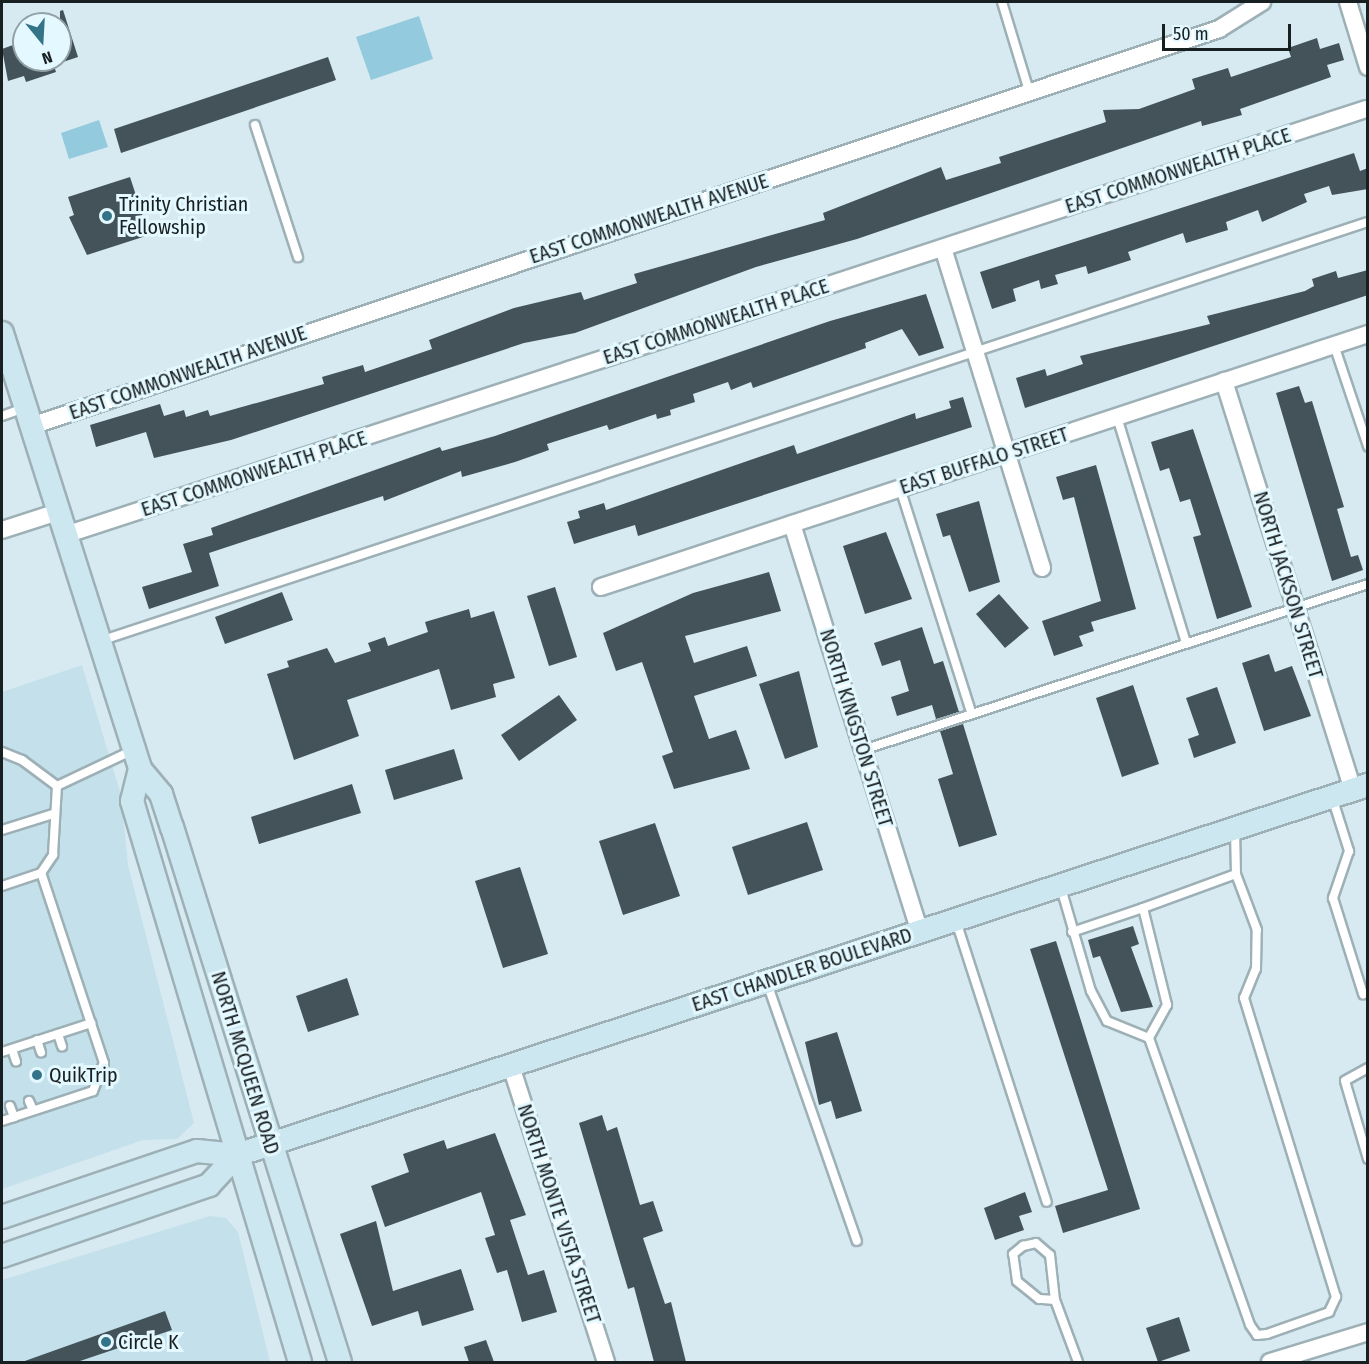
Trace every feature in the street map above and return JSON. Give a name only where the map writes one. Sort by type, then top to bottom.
[{"type":"main road","name":"NORTH MCQUEEN ROAD","points":[[2,333],[137,760],[161,794],[340,1362]]},
{"type":"main road","name":"NORTH MCQUEEN ROAD","points":[[137,760],[132,801],[300,1362]]},
{"type":"main road","name":"EAST CHANDLER BOULEVARD","points":[[2,1217],[197,1151],[237,1155],[1061,888],[1351,791]]},
{"type":"main road","name":"EAST CHANDLER BOULEVARD","points":[[2,1256],[209,1185],[237,1155]]},
{"type":"street","name":"EAST COMMONWEALTH AVENUE","points":[[28,417],[1219,29],[1262,2]]},
{"type":"street","points":[[1348,2],[1368,67]]},
{"type":"street","name":"EAST COMMONWEALTH PLACE","points":[[65,535],[944,248],[1367,106]]},
{"type":"street","points":[[944,248],[1042,568]]},
{"type":"street","name":"EAST BUFFALO STREET","points":[[601,587],[1368,334]]},
{"type":"street","name":"NORTH JACKSON STREET","points":[[1224,381],[1351,791]]},
{"type":"street","points":[[2,530],[58,512]]},
{"type":"street","name":"NORTH KINGSTON STREET","points":[[792,524],[920,932]]},
{"type":"street","name":"NORTH MONTE VISTA STREET","points":[[511,1066],[606,1362]]},
{"type":"street","points":[[1270,1362],[1368,1332]]},
{"type":"lane","points":[[1002,2],[1029,91]]},
{"type":"lane","points":[[255,125],[298,257]]},
{"type":"lane","points":[[99,641],[1368,222]]},
{"type":"lane","points":[[1334,345],[1368,446]]},
{"type":"lane","points":[[2,416],[28,417]]},
{"type":"lane","points":[[1117,417],[1186,643]]},
{"type":"lane","points":[[900,488],[971,712]]},
{"type":"lane","points":[[863,750],[971,712],[1368,584]]},
{"type":"lane","points":[[2,752],[22,760],[57,786]]},
{"type":"lane","points":[[57,786],[137,760]]},
{"type":"lane","points":[[2,886],[41,873],[53,855],[53,814],[57,786]]},
{"type":"lane","points":[[1351,791],[1349,851],[1332,898],[1363,994]]},
{"type":"lane","points":[[2,830],[53,814]]},
{"type":"lane","points":[[1143,908],[1167,1005],[1149,1038],[1250,1325],[1257,1335],[1267,1334],[1329,1312],[1336,1297],[1244,998],[1256,969],[1257,930],[1236,874],[1235,829]]},
{"type":"lane","points":[[2,1121],[33,1110],[56,1098],[77,1092],[93,1091],[104,1063],[41,873]]},
{"type":"lane","points":[[1072,932],[1236,874]]},
{"type":"lane","points":[[1061,888],[1072,932],[1107,1022],[1149,1038]]},
{"type":"lane","points":[[956,921],[1047,1202]]},
{"type":"lane","points":[[767,982],[857,1240]]},
{"type":"lane","points":[[2,1052],[91,1023]]},
{"type":"lane","points":[[58,1034],[62,1046]]},
{"type":"lane","points":[[37,1041],[41,1052]]},
{"type":"lane","points":[[12,1048],[16,1061]]},
{"type":"lane","points":[[1368,1068],[1344,1081],[1368,1159]]},
{"type":"lane","points":[[29,1101],[33,1110]]},
{"type":"lane","points":[[10,1106],[14,1117]]},
{"type":"lane","points":[[1055,1300],[1039,1299],[1017,1281],[1013,1254],[1023,1246],[1036,1243],[1050,1255],[1055,1300],[1078,1362]]},
{"type":"shaded area","points":[[419,16],[433,59],[371,80],[356,37]]},
{"type":"shaded area","points":[[99,120],[108,147],[69,159],[61,133]]},
{"type":"shaded area","points":[[82,665],[121,795],[128,865],[194,1123],[177,1139],[143,1140],[2,1189],[2,692]]},
{"type":"shaded area","points":[[210,1216],[226,1218],[238,1232],[270,1362],[2,1362],[2,1280]]},
{"type":"building","points":[[72,38],[78,57],[72,59]]},
{"type":"building","points":[[1317,38],[1320,49],[1339,43],[1344,60],[1327,65],[1331,77],[1240,109],[1242,115],[1202,126],[1201,121],[857,239],[756,267],[575,333],[524,343],[231,440],[154,458],[146,432],[96,447],[90,425],[160,404],[164,416],[184,410],[186,417],[208,410],[210,416],[324,384],[322,377],[363,365],[365,372],[432,349],[429,340],[514,308],[581,292],[584,300],[637,283],[634,274],[825,220],[823,213],[941,167],[946,180],[1001,163],[999,157],[1106,122],[1103,110],[1139,109],[1195,89],[1192,79],[1228,68],[1231,77],[1291,57],[1288,48]]},
{"type":"building","points":[[12,45],[12,72],[56,72],[26,82],[24,76],[8,81],[2,49]]},
{"type":"building","points":[[328,57],[336,80],[121,153],[114,129]]},
{"type":"building","points":[[1354,153],[1360,171],[1368,168],[1368,189],[1332,195],[1329,186],[1304,194],[1307,202],[1262,222],[1258,210],[1226,222],[1228,230],[1186,243],[1183,233],[1128,252],[1131,260],[1088,274],[1086,266],[1055,275],[1058,284],[1041,289],[1039,280],[1013,289],[1016,301],[992,309],[980,272]]},
{"type":"building","name":"Trinity Christian Fellowship","points":[[130,177],[149,235],[87,255],[69,217],[74,215],[68,197]]},
{"type":"building","points":[[1368,270],[1368,295],[1025,408],[1016,378],[1045,369],[1047,376],[1083,364],[1080,356],[1210,324],[1207,316],[1305,291],[1314,286],[1312,279],[1336,271],[1338,278]]},
{"type":"building","points":[[926,294],[944,348],[919,356],[902,329],[865,343],[866,348],[753,388],[751,382],[731,390],[728,382],[693,394],[695,402],[670,410],[671,415],[657,419],[656,414],[609,430],[607,425],[547,444],[549,450],[515,462],[462,477],[461,471],[384,501],[383,496],[209,553],[219,586],[149,609],[142,587],[192,572],[183,544],[213,535],[211,528],[440,447],[442,451],[495,436],[830,321]]},
{"type":"building","points":[[1299,386],[1305,403],[1312,401],[1344,507],[1337,509],[1351,557],[1358,555],[1363,570],[1332,581],[1276,393]]},
{"type":"building","points":[[963,397],[972,427],[638,536],[635,525],[574,544],[567,522],[580,518],[578,511],[604,503],[606,510],[794,445],[797,454],[915,413],[916,419],[951,408],[949,401]]},
{"type":"building","points":[[1193,429],[1252,607],[1217,619],[1193,537],[1201,535],[1190,499],[1180,502],[1169,468],[1160,471],[1151,442]]},
{"type":"building","points":[[1096,465],[1136,609],[1091,622],[1094,631],[1079,636],[1083,646],[1054,656],[1042,621],[1101,601],[1074,497],[1063,500],[1056,477]]},
{"type":"building","points":[[979,501],[1000,582],[969,592],[950,535],[943,537],[936,514]]},
{"type":"building","points":[[886,532],[912,599],[865,614],[843,546]]},
{"type":"building","points":[[769,572],[781,611],[685,636],[694,663],[747,646],[757,676],[694,696],[709,739],[736,730],[750,769],[674,789],[662,756],[673,752],[642,662],[616,671],[603,633],[693,593]]},
{"type":"building","points":[[555,587],[577,657],[549,666],[527,596]]},
{"type":"building","points":[[282,592],[293,620],[225,644],[215,617]]},
{"type":"building","points":[[999,594],[1029,628],[1005,648],[976,614]]},
{"type":"building","points":[[469,609],[471,618],[494,611],[515,678],[493,684],[496,697],[451,710],[439,669],[347,700],[359,736],[294,760],[267,674],[289,667],[287,661],[327,648],[335,663],[371,651],[368,643],[385,637],[388,646],[428,632],[425,622]]},
{"type":"building","points":[[922,627],[934,664],[943,661],[959,712],[936,719],[932,705],[897,716],[891,697],[909,691],[900,660],[882,666],[874,643]]},
{"type":"building","points":[[1269,654],[1275,672],[1292,666],[1311,716],[1264,731],[1242,663]]},
{"type":"building","points":[[799,671],[818,747],[785,759],[759,684]]},
{"type":"building","points":[[1133,685],[1159,764],[1122,777],[1096,698]]},
{"type":"building","points":[[1217,687],[1236,743],[1194,758],[1188,739],[1199,735],[1186,698]]},
{"type":"building","points":[[559,695],[577,720],[519,761],[501,735]]},
{"type":"building","points":[[963,724],[997,835],[959,847],[938,779],[953,774],[940,731]]},
{"type":"building","points":[[454,749],[463,779],[394,800],[385,770]]},
{"type":"building","points":[[352,784],[361,813],[259,844],[251,817]]},
{"type":"building","points":[[807,822],[823,870],[748,895],[732,847]]},
{"type":"building","points":[[655,823],[680,896],[623,915],[599,841]]},
{"type":"building","points":[[520,867],[548,954],[503,968],[475,881]]},
{"type":"building","points":[[1133,926],[1139,944],[1131,947],[1153,1007],[1121,1012],[1100,956],[1093,958],[1088,940]]},
{"type":"building","points":[[1056,941],[1140,1209],[1063,1233],[1055,1206],[1108,1190],[1030,949]]},
{"type":"building","points":[[347,978],[359,1015],[308,1032],[296,996]]},
{"type":"building","points":[[837,1032],[862,1111],[836,1119],[831,1101],[819,1105],[805,1042]]},
{"type":"building","points":[[602,1115],[607,1131],[617,1127],[640,1205],[653,1201],[663,1231],[643,1238],[665,1304],[671,1302],[686,1362],[654,1362],[634,1287],[628,1289],[579,1123]]},
{"type":"building","points":[[495,1133],[526,1215],[510,1220],[528,1275],[544,1270],[557,1312],[522,1322],[507,1270],[497,1273],[485,1238],[495,1235],[481,1192],[385,1227],[371,1186],[409,1172],[403,1154],[444,1140],[447,1149]]},
{"type":"building","points":[[1025,1192],[1032,1212],[1019,1216],[1024,1230],[995,1240],[984,1208]]},
{"type":"building","points":[[376,1221],[393,1291],[461,1269],[474,1310],[422,1326],[418,1311],[372,1326],[340,1234]]},
{"type":"building","name":"Circle K","points":[[165,1311],[172,1330],[77,1362],[22,1362]]},
{"type":"building","points":[[1179,1317],[1190,1351],[1158,1362],[1146,1328]]},
{"type":"building","points":[[486,1340],[494,1362],[469,1362],[464,1347]]},
{"type":"place","name":"Trinity Christian Fellowship","points":[[107,216]]},
{"type":"place","name":"QuikTrip","points":[[37,1075]]},
{"type":"place","name":"Circle K","points":[[106,1342]]}]
